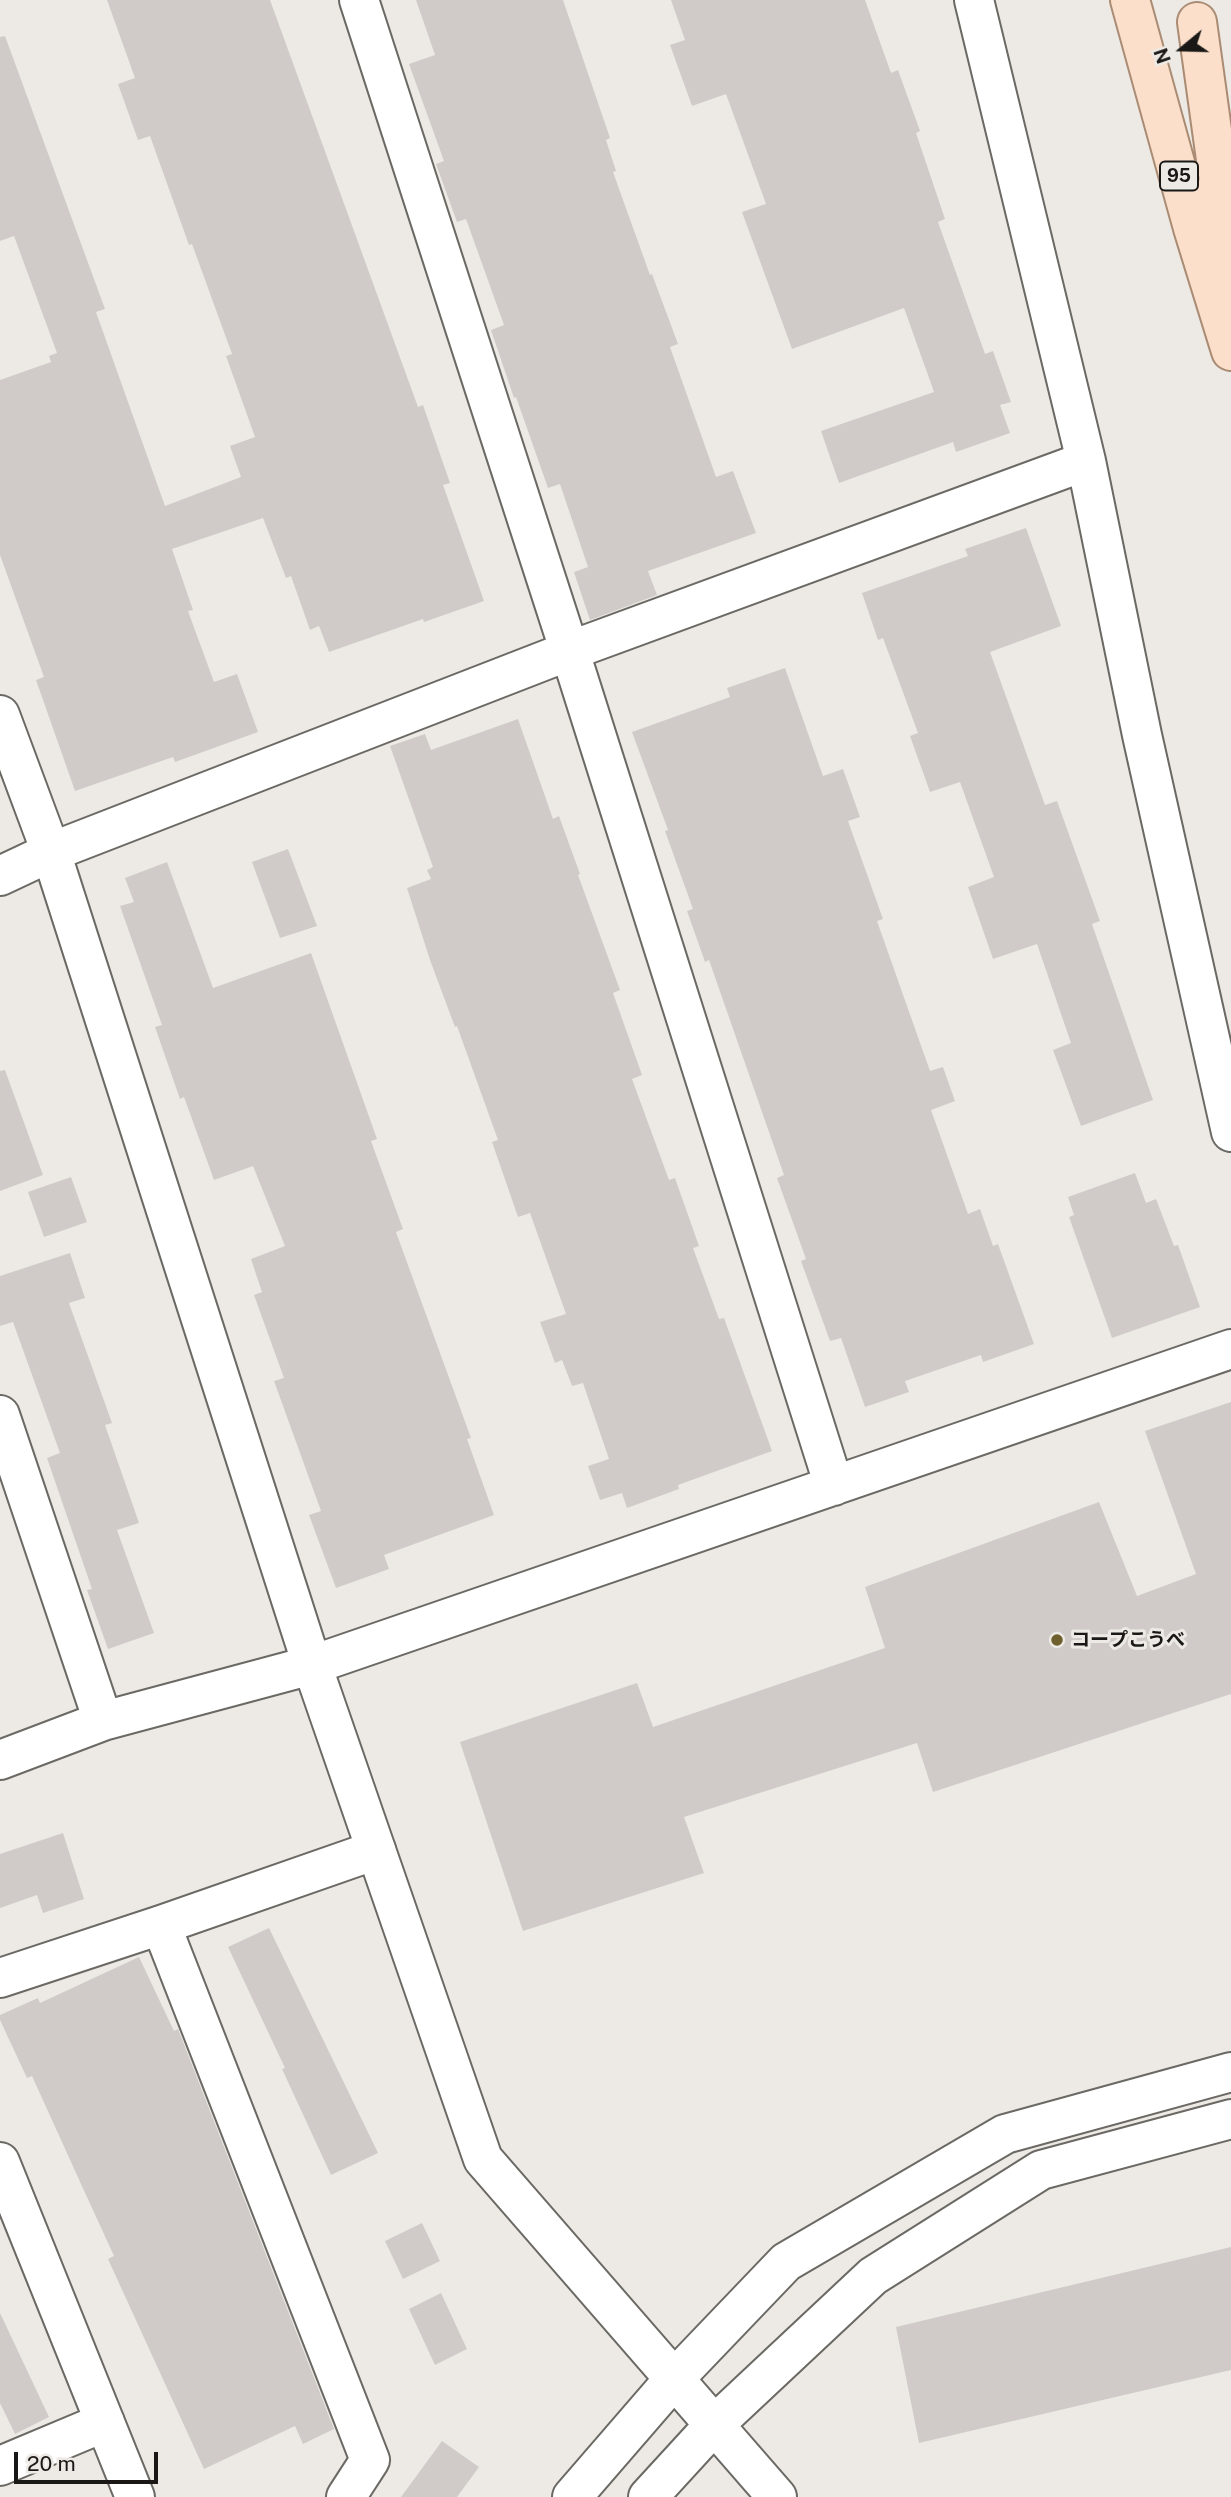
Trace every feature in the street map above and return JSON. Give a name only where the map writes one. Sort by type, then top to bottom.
[{"type":"main road","name":"95","points":[[1130,0],[1193,228],[1231,351]]},
{"type":"main road","name":"95","points":[[1194,11],[1231,165]]},
{"type":"main road","name":"95","points":[[1194,11],[1231,268]]},
{"type":"street","points":[[359,0],[834,1486]]},
{"type":"street","points":[[974,0],[1086,461],[1145,748],[1231,1132]]},
{"type":"street","points":[[0,876],[51,852],[569,651],[1086,461]]},
{"type":"street","points":[[0,715],[51,852],[312,1665],[483,2159],[777,2497]]},
{"type":"street","points":[[0,1760],[103,1721],[312,1665],[1231,1349]]},
{"type":"street","points":[[0,1415],[103,1721]]},
{"type":"street","points":[[0,1978],[376,1850]]},
{"type":"street","points":[[161,1925],[370,2460],[346,2497]]},
{"type":"street","points":[[572,2497],[674,2379],[786,2262],[1005,2134],[1231,2072]]},
{"type":"street","points":[[648,2497],[714,2425],[873,2276],[1041,2171],[1231,2119]]},
{"type":"street","points":[[0,2162],[135,2497]]},
{"type":"street","points":[[0,2466],[105,2422]]},
{"type":"building","points":[[107,0],[270,0],[418,407],[423,405],[450,483],[443,485],[484,601],[329,652],[319,626],[310,630],[291,576],[286,578],[263,518],[172,549],[193,610],[188,611],[214,682],[237,674],[258,732],[175,762],[173,757],[75,791],[36,680],[44,677],[0,555],[0,380],[51,362],[49,356],[57,353],[14,236],[0,241],[0,37],[5,36],[105,309],[96,312],[165,506],[241,477],[230,446],[255,437],[226,356],[232,354],[192,244],[189,245],[150,136],[138,140],[118,84],[135,78]]},
{"type":"building","points":[[416,0],[563,0],[610,138],[606,140],[616,171],[613,172],[678,344],[670,347],[716,477],[733,471],[756,533],[648,571],[657,595],[590,620],[574,572],[588,567],[560,484],[548,488],[491,330],[504,325],[466,219],[457,222],[436,164],[444,161],[409,64],[435,55]]},
{"type":"building","points":[[671,0],[865,0],[891,73],[898,70],[920,131],[916,133],[945,219],[938,222],[985,354],[993,351],[1011,402],[1000,405],[1010,433],[956,452],[953,442],[839,483],[821,431],[934,392],[904,308],[792,349],[742,212],[766,204],[726,94],[692,106],[670,45],[685,40]]},
{"type":"building","points":[[1026,528],[1061,626],[990,652],[1045,805],[1057,801],[1100,921],[1092,924],[1153,1100],[1081,1126],[1053,1050],[1071,1043],[1037,944],[993,959],[968,887],[994,877],[960,782],[930,792],[910,736],[918,733],[883,638],[878,640],[862,593],[968,556],[965,549]]},
{"type":"building","points":[[785,668],[823,776],[843,769],[860,817],[848,821],[883,919],[877,921],[930,1071],[943,1067],[955,1101],[931,1110],[968,1214],[980,1209],[993,1246],[998,1244],[1034,1344],[983,1362],[981,1355],[905,1381],[909,1392],[865,1407],[841,1338],[830,1341],[801,1261],[806,1259],[777,1178],[784,1175],[709,960],[705,962],[687,911],[693,909],[665,831],[668,830],[632,732],[730,697],[727,688]]},
{"type":"building","points":[[518,719],[553,819],[559,816],[620,990],[613,993],[642,1075],[632,1079],[669,1180],[675,1178],[699,1246],[693,1248],[719,1319],[724,1318],[772,1451],[678,1485],[679,1489],[627,1508],[622,1493],[600,1500],[588,1466],[609,1459],[583,1383],[572,1386],[562,1360],[555,1363],[540,1322],[566,1314],[530,1213],[518,1217],[492,1142],[498,1140],[430,960],[407,888],[431,879],[427,870],[433,867],[390,746],[425,734],[431,750]]},
{"type":"building","points":[[288,849],[317,926],[280,938],[252,862]]},
{"type":"building","points":[[167,862],[213,988],[311,953],[377,1139],[371,1141],[403,1229],[396,1232],[471,1438],[467,1439],[494,1515],[384,1555],[389,1569],[336,1588],[309,1515],[321,1511],[274,1381],[284,1378],[254,1295],[262,1292],[251,1259],[285,1246],[253,1166],[214,1180],[184,1097],[180,1099],[155,1027],[162,1025],[120,906],[134,902],[125,878]]},
{"type":"building","points":[[5,1070],[43,1175],[0,1191],[0,1071]]},
{"type":"building","points":[[1135,1173],[1146,1203],[1156,1199],[1174,1246],[1178,1245],[1200,1307],[1112,1338],[1069,1217],[1074,1215],[1068,1197]]},
{"type":"building","points":[[71,1177],[87,1222],[44,1237],[28,1192]]},
{"type":"building","points":[[70,1253],[85,1298],[69,1303],[112,1423],[105,1425],[139,1523],[117,1530],[154,1633],[108,1649],[87,1590],[92,1589],[47,1458],[60,1453],[13,1322],[0,1326],[0,1276]]},
{"type":"building","points":[[1231,1402],[1231,1694],[933,1792],[917,1743],[684,1817],[704,1873],[523,1931],[460,1742],[637,1683],[653,1727],[885,1648],[865,1587],[1099,1502],[1137,1596],[1196,1574],[1145,1431]]},
{"type":"building","points":[[63,1833],[84,1899],[43,1913],[37,1895],[0,1908],[0,1854]]},
{"type":"building","points":[[269,1928],[378,2153],[331,2175],[282,2069],[285,2068],[228,1947]]},
{"type":"building","points":[[139,1957],[174,2031],[178,2029],[334,2429],[303,2444],[295,2426],[204,2469],[108,2259],[114,2256],[32,2076],[27,2078],[0,2020],[0,2015],[38,1998],[40,2003]]},
{"type":"building","points":[[422,2223],[440,2261],[403,2279],[385,2241]]},
{"type":"building","points":[[1231,2247],[1231,2370],[919,2443],[896,2327]]},
{"type":"building","points":[[441,2293],[467,2349],[435,2365],[409,2309]]},
{"type":"building","points":[[0,2313],[49,2417],[15,2434],[0,2403]]},
{"type":"building","points":[[442,2441],[479,2467],[457,2497],[401,2497]]},
{"type":"place","name":"コープこうべ","points":[[1057,1640]]}]
